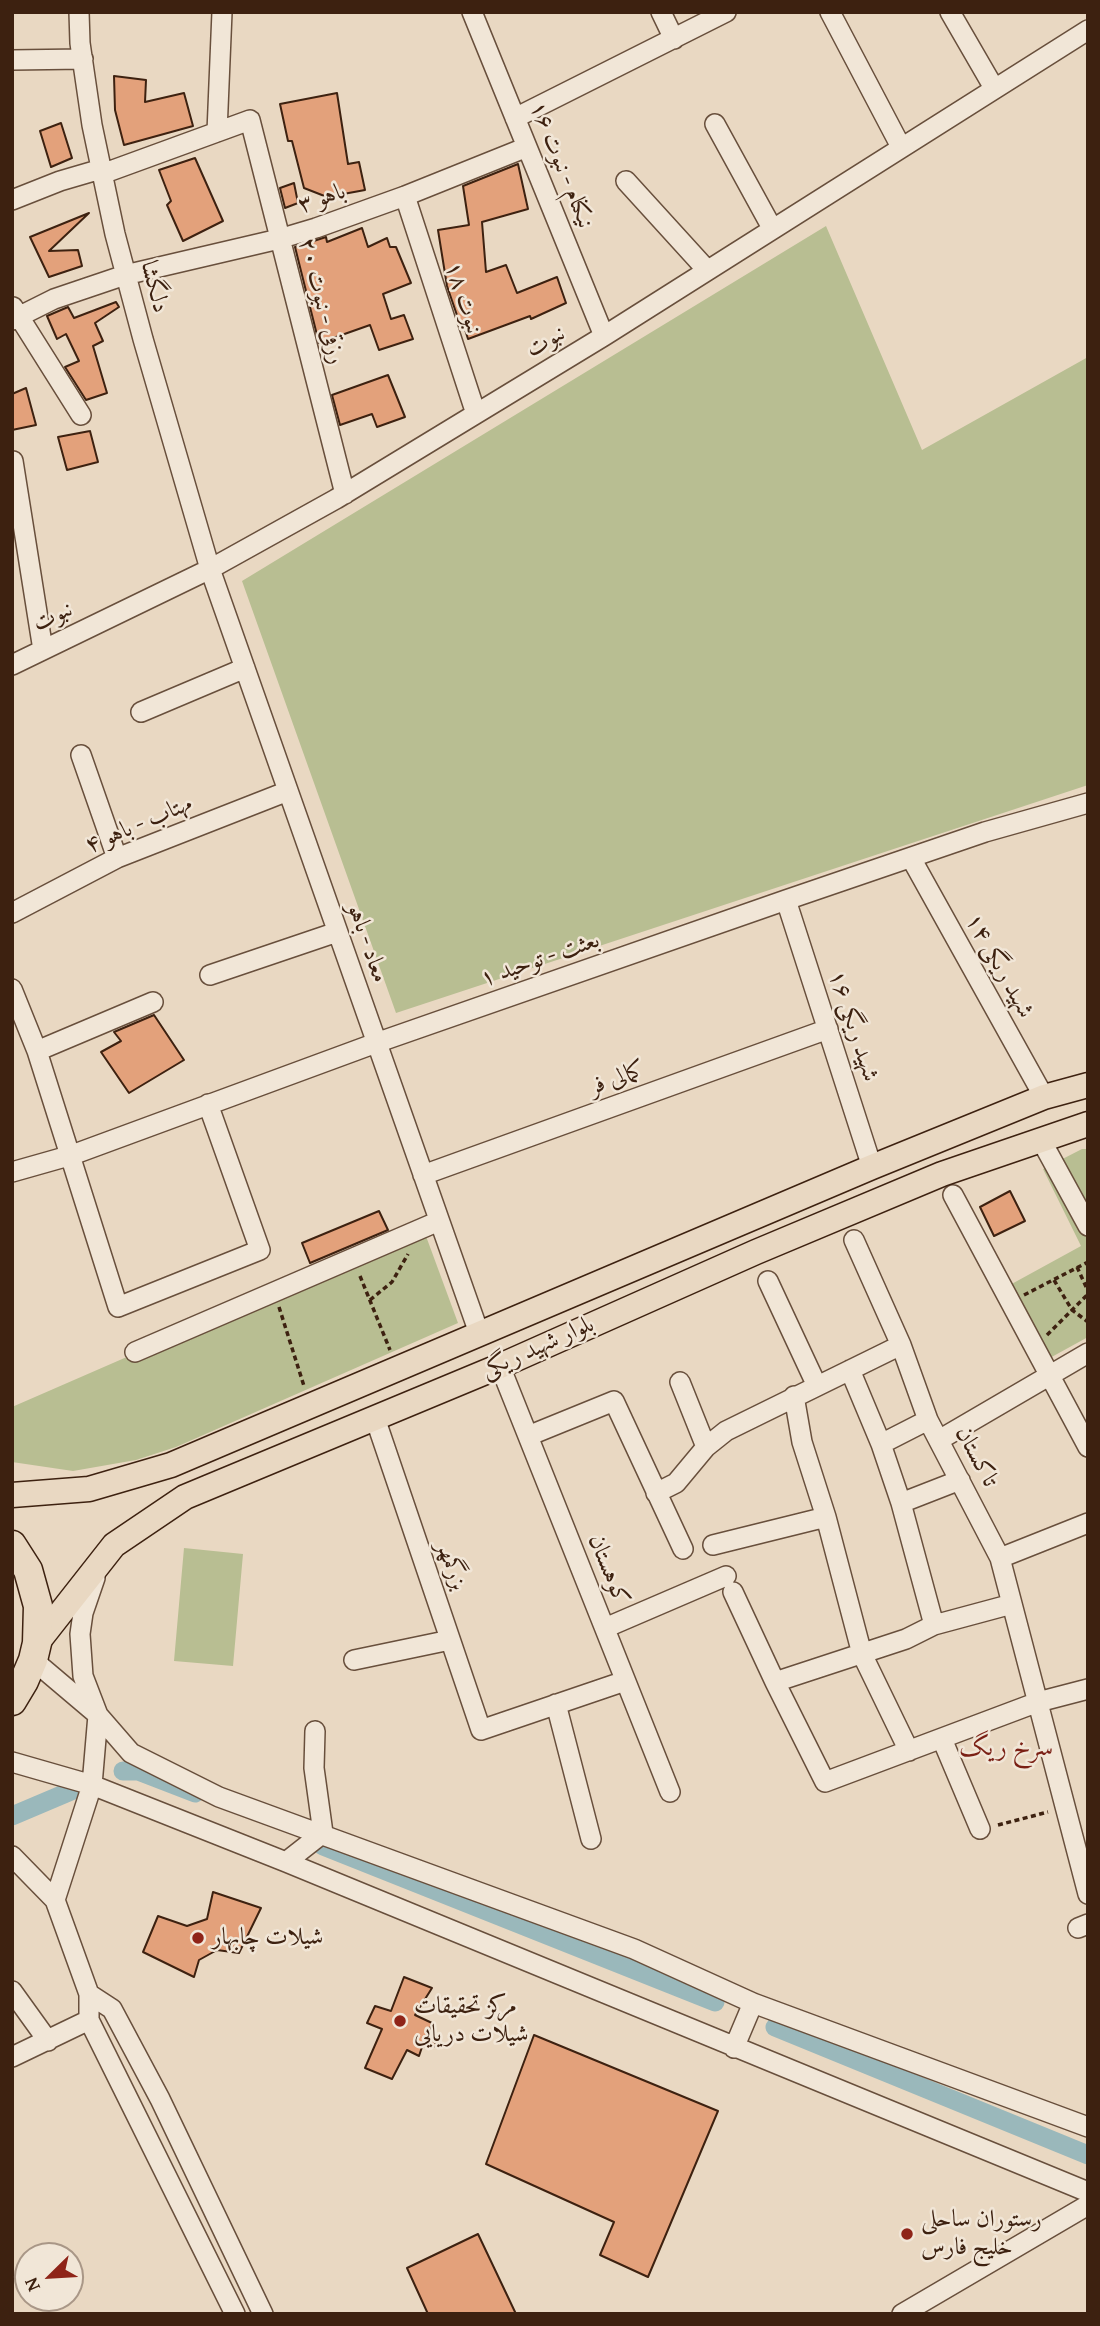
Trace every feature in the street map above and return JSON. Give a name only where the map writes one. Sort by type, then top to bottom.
[{"type":"highway","points":[[12,1545],[28,1570],[37,1606],[35,1651],[24,1681],[12,1701]]},
{"type":"main road","name":"بلوار شهید ریگی","points":[[12,1495],[89,1489],[171,1465],[872,1167],[1044,1097],[1088,1085]]},
{"type":"main road","name":"بلوار شهید ریگی","points":[[35,1651],[71,1597],[114,1545],[185,1497],[500,1366],[756,1252],[942,1174],[1088,1124]]},
{"type":"street","name":"دلگشا","points":[[79,12],[83,59],[102,171],[125,275],[210,569]]},
{"type":"street","points":[[12,200],[60,181],[102,171],[217,132],[222,12]]},
{"type":"street","name":"نیکنام - نبوت ۱۶","points":[[472,12],[604,336]]},
{"type":"street","points":[[661,12],[674,39]]},
{"type":"street","points":[[516,118],[726,12]]},
{"type":"street","points":[[830,12],[901,147]]},
{"type":"street","points":[[950,12],[994,88]]},
{"type":"street","name":"نبوت","points":[[12,665],[210,569],[345,494],[604,336],[1088,30]]},
{"type":"street","points":[[12,60],[83,59]]},
{"type":"street","name":"رزقی - نبوت ۲۰","points":[[217,132],[250,120],[345,494]]},
{"type":"street","points":[[715,124],[772,228]]},
{"type":"street","name":"باهو ۳","points":[[15,314],[125,275],[279,239],[405,196],[527,148]]},
{"type":"street","points":[[626,181],[707,270]]},
{"type":"street","name":"نبوت ۱۸","points":[[405,196],[476,414]]},
{"type":"street","points":[[15,314],[81,415]]},
{"type":"street","points":[[13,461],[18,521],[43,650]]},
{"type":"street","name":"معاد - باهو","points":[[210,569],[479,1333]]},
{"type":"street","points":[[141,712],[245,668]]},
{"type":"street","points":[[81,755],[117,858]]},
{"type":"street","name":"مهتاب - باهو ۴","points":[[12,913],[117,858],[288,791]]},
{"type":"street","name":"بعثت - توحید ۱","points":[[12,1172],[72,1155],[376,1043],[786,900],[985,832],[1088,803]]},
{"type":"street","name":"شهید ریگی ۱۴","points":[[911,858],[1044,1097]]},
{"type":"street","name":"شهید ریگی ۱۶","points":[[786,900],[872,1167]]},
{"type":"street","points":[[210,975],[337,932]]},
{"type":"street","points":[[12,989],[37,1051],[72,1155],[118,1307],[260,1250],[208,1104]]},
{"type":"street","points":[[37,1051],[153,1002]]},
{"type":"street","name":"کمالی فر","points":[[423,1175],[828,1029]]},
{"type":"street","points":[[1088,1137],[1050,1137],[1088,1226]]},
{"type":"street","points":[[953,1195],[1088,1447]]},
{"type":"street","points":[[135,1352],[439,1221]]},
{"type":"street","name":"تاکستان","points":[[854,1240],[901,1345],[928,1420],[1000,1558],[1063,1808],[1082,1848],[1088,1894]]},
{"type":"street","points":[[768,1281],[817,1386]]},
{"type":"street","points":[[656,1493],[676,1483],[706,1447],[726,1431],[901,1345]]},
{"type":"street","points":[[939,1440],[1088,1353]]},
{"type":"street","name":"کوهستان","points":[[500,1366],[670,1792]]},
{"type":"street","points":[[850,1370],[881,1444],[901,1503],[934,1625]]},
{"type":"street","points":[[680,1382],[706,1447]]},
{"type":"street","points":[[794,1396],[802,1442],[826,1517],[862,1654],[909,1751]]},
{"type":"street","points":[[528,1436],[614,1401],[683,1549]]},
{"type":"street","name":"بزرگمهر","points":[[375,1418],[481,1730],[556,1704]]},
{"type":"street","points":[[881,1444],[928,1420]]},
{"type":"street","points":[[901,1503],[960,1480]]},
{"type":"street","points":[[713,1545],[826,1517]]},
{"type":"street","points":[[1000,1558],[1088,1523]]},
{"type":"street","points":[[55,1900],[93,1785],[98,1715],[83,1676],[80,1634],[90,1586],[103,1561]]},
{"type":"street","points":[[605,1629],[729,1584],[825,1782],[1038,1702],[1088,1689]]},
{"type":"street","points":[[775,1682],[906,1639],[934,1625],[1012,1604]]},
{"type":"street","points":[[354,1660],[450,1640]]},
{"type":"street","points":[[35,1651],[131,1753],[219,1797],[634,1949],[753,2003],[1088,2127]]},
{"type":"street","points":[[591,1839],[556,1704],[625,1681]]},
{"type":"street","points":[[315,1731],[314,1768],[323,1833]]},
{"type":"street","points":[[942,1739],[980,1829]]},
{"type":"street","points":[[12,1762],[93,1785],[286,1862],[1088,2192]]},
{"type":"street","points":[[286,1862],[323,1833]]},
{"type":"street","points":[[12,1856],[55,1900],[89,1994],[89,2020],[235,2314]]},
{"type":"street","points":[[12,1991],[48,2041]]},
{"type":"street","points":[[89,1994],[112,2009],[160,2099],[262,2314]]},
{"type":"street","points":[[734,2048],[753,2003]]},
{"type":"street","points":[[12,2057],[89,2020]]},
{"type":"street","points":[[135,2113],[160,2099]]},
{"type":"street","points":[[902,2314],[1088,2205]]},
{"type":"path","points":[[370,1300],[392,1282],[400,1271],[412,1245],[414,1231]]},
{"type":"path","points":[[354,1258],[397,1368]]},
{"type":"path","points":[[1011,1301],[1088,1262]]},
{"type":"path","points":[[1035,1347],[1088,1293],[1077,1267]]},
{"type":"path","points":[[1054,1280],[1072,1310],[1088,1322]]},
{"type":"path","points":[[274,1292],[310,1405]]},
{"type":"path","points":[[980,1829],[1063,1808]]},
{"type":"green space","points":[[826,226],[922,450],[1088,357],[1088,785],[396,1013],[242,581]]},
{"type":"green space","points":[[1082,1149],[1088,1149],[1088,1337],[1048,1359],[1008,1286],[1081,1246],[1043,1169]]},
{"type":"green space","points":[[423,1228],[458,1323],[176,1447],[136,1460],[73,1471],[12,1462],[12,1407]]},
{"type":"green space","points":[[184,1548],[243,1554],[233,1666],[174,1661]]},
{"type":"building","points":[[114,76],[146,80],[145,102],[184,93],[193,126],[124,145],[115,110]]},
{"type":"building","points":[[337,93],[348,164],[359,162],[365,190],[327,197],[304,188],[292,141],[288,141],[280,104]]},
{"type":"building","points":[[61,123],[72,158],[51,167],[40,131]]},
{"type":"building","points":[[195,158],[223,221],[183,241],[167,205],[171,201],[159,170]]},
{"type":"building","points":[[518,164],[528,209],[482,222],[486,272],[506,265],[517,293],[557,277],[566,303],[531,319],[530,316],[468,339],[447,286],[438,230],[469,225],[463,186]]},
{"type":"building","points":[[294,183],[298,203],[285,208],[280,188]]},
{"type":"building","points":[[89,213],[49,251],[78,250],[82,266],[49,277],[30,237]]},
{"type":"building","points":[[362,228],[368,247],[387,238],[390,247],[396,247],[411,283],[383,294],[391,319],[404,315],[413,339],[379,350],[370,325],[319,343],[295,247],[326,237],[327,242]]},
{"type":"building","points":[[116,302],[119,307],[95,323],[103,341],[93,346],[107,393],[86,400],[65,367],[79,361],[66,334],[57,339],[47,316],[68,307],[74,318]]},
{"type":"building","points":[[388,375],[405,417],[377,427],[372,414],[340,425],[332,395]]},
{"type":"building","points":[[26,388],[36,425],[12,430],[12,394]]},
{"type":"building","points":[[90,431],[98,462],[67,470],[58,437]]},
{"type":"building","points":[[154,1015],[184,1060],[129,1093],[101,1052],[121,1041],[114,1032]]},
{"type":"building","points":[[1010,1191],[1025,1221],[994,1236],[980,1207]]},
{"type":"building","points":[[379,1211],[388,1230],[310,1263],[302,1243]]},
{"type":"building","name":"شیلات چابهار","points":[[213,1892],[261,1908],[239,1953],[217,1950],[199,1960],[194,1977],[143,1952],[158,1916],[187,1926],[207,1919]]},
{"type":"building","points":[[404,1977],[432,1988],[415,2015],[432,2023],[428,2035],[438,2046],[422,2047],[419,2056],[407,2050],[392,2079],[365,2068],[382,2029],[367,2023],[375,2006],[391,2011]]},
{"type":"building","points":[[534,2035],[718,2111],[648,2277],[600,2255],[614,2222],[486,2164]]},
{"type":"building","points":[[478,2234],[516,2314],[428,2314],[407,2268]]},
{"type":"waterway","points":[[123,1771],[138,1771],[195,1793]]},
{"type":"waterway","points":[[12,1816],[71,1791]]},
{"type":"waterway","points":[[323,1846],[715,2002]]},
{"type":"waterway","points":[[775,2027],[1088,2155]]},
{"type":"place","name":"شیلات چابهار","points":[[198,1938]]},
{"type":"place","name":"مرکز تحقیقات شیلات دریایی","points":[[400,2021]]},
{"type":"place","name":"رستوران ساحلی خلیج فارس","points":[[907,2234]]},
{"type":"district","name":"سرخ ریگ","points":[[1006,1748]]}]
